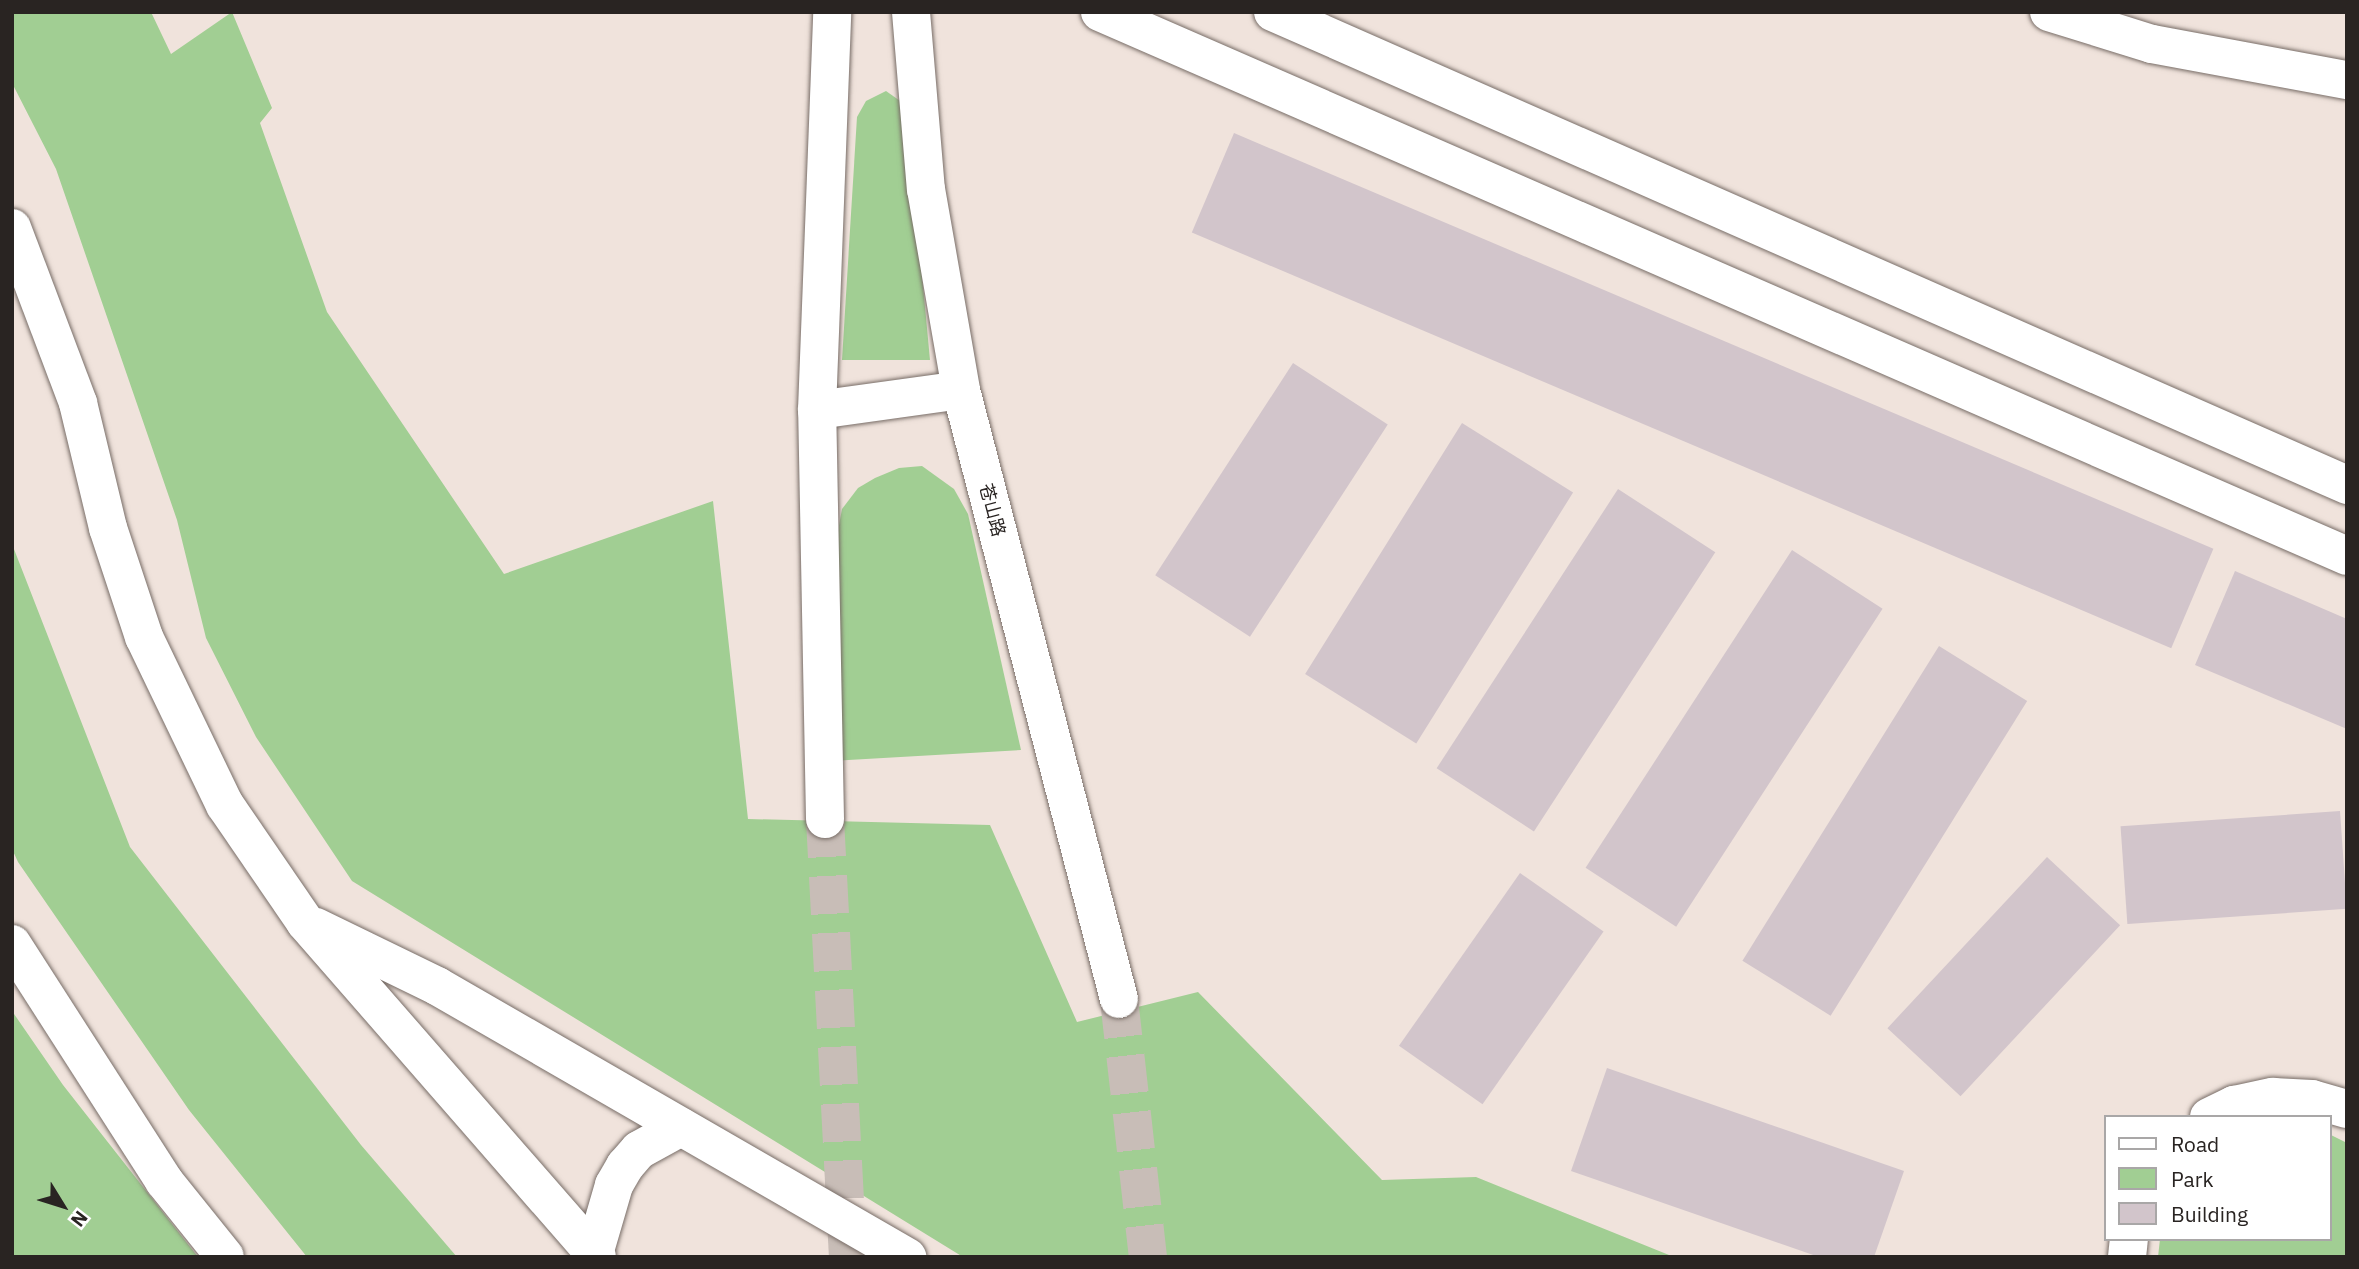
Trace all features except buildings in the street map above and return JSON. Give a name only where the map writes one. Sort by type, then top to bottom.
[{"type":"street","points":[[825,819],[817,410],[832,12]]},
{"type":"street","name":"苍山路","points":[[911,12],[926,189],[961,390],[1119,999]]},
{"type":"street","points":[[1100,12],[2347,556]]},
{"type":"street","points":[[1273,12],[2347,485]]},
{"type":"street","points":[[2049,12],[2152,44],[2347,80]]},
{"type":"street","points":[[12,228],[78,403],[108,528],[144,637],[225,805],[305,922],[596,1255]]},
{"type":"street","points":[[817,410],[961,390]]},
{"type":"street","points":[[305,922],[437,986],[908,1257]]},
{"type":"street","points":[[12,944],[164,1181],[225,1257]]},
{"type":"street","points":[[2213,1115],[2234,1105],[2273,1097],[2312,1099],[2347,1110]]},
{"type":"street","points":[[596,1255],[614,1185],[625,1166],[639,1150],[681,1128]]},
{"type":"green space","points":[[12,12],[151,12],[171,54],[232,12],[272,108],[260,123],[327,312],[504,574],[713,501],[748,819],[990,825],[1077,1022],[1198,992],[1382,1180],[1476,1177],[1674,1257],[963,1257],[352,881],[256,737],[206,638],[177,520],[56,169],[12,83]]},
{"type":"green space","points":[[886,91],[903,103],[907,116],[930,360],[842,360],[857,117],[866,101]]},
{"type":"green space","points":[[922,466],[954,489],[968,514],[1021,750],[831,761],[835,547],[842,509],[858,488],[875,478],[899,468]]},
{"type":"green space","points":[[12,544],[130,847],[361,1145],[457,1257],[307,1257],[189,1110],[18,862],[12,849]]},
{"type":"green space","points":[[12,1011],[63,1085],[198,1257],[12,1257]]},
{"type":"green space","points":[[2331,1135],[2347,1143],[2347,1257],[2158,1257],[2160,1241],[2331,1241]]},
{"type":"tunnel","points":[[825,819],[848,1257]]},
{"type":"tunnel","points":[[1119,999],[1148,1257]]}]
